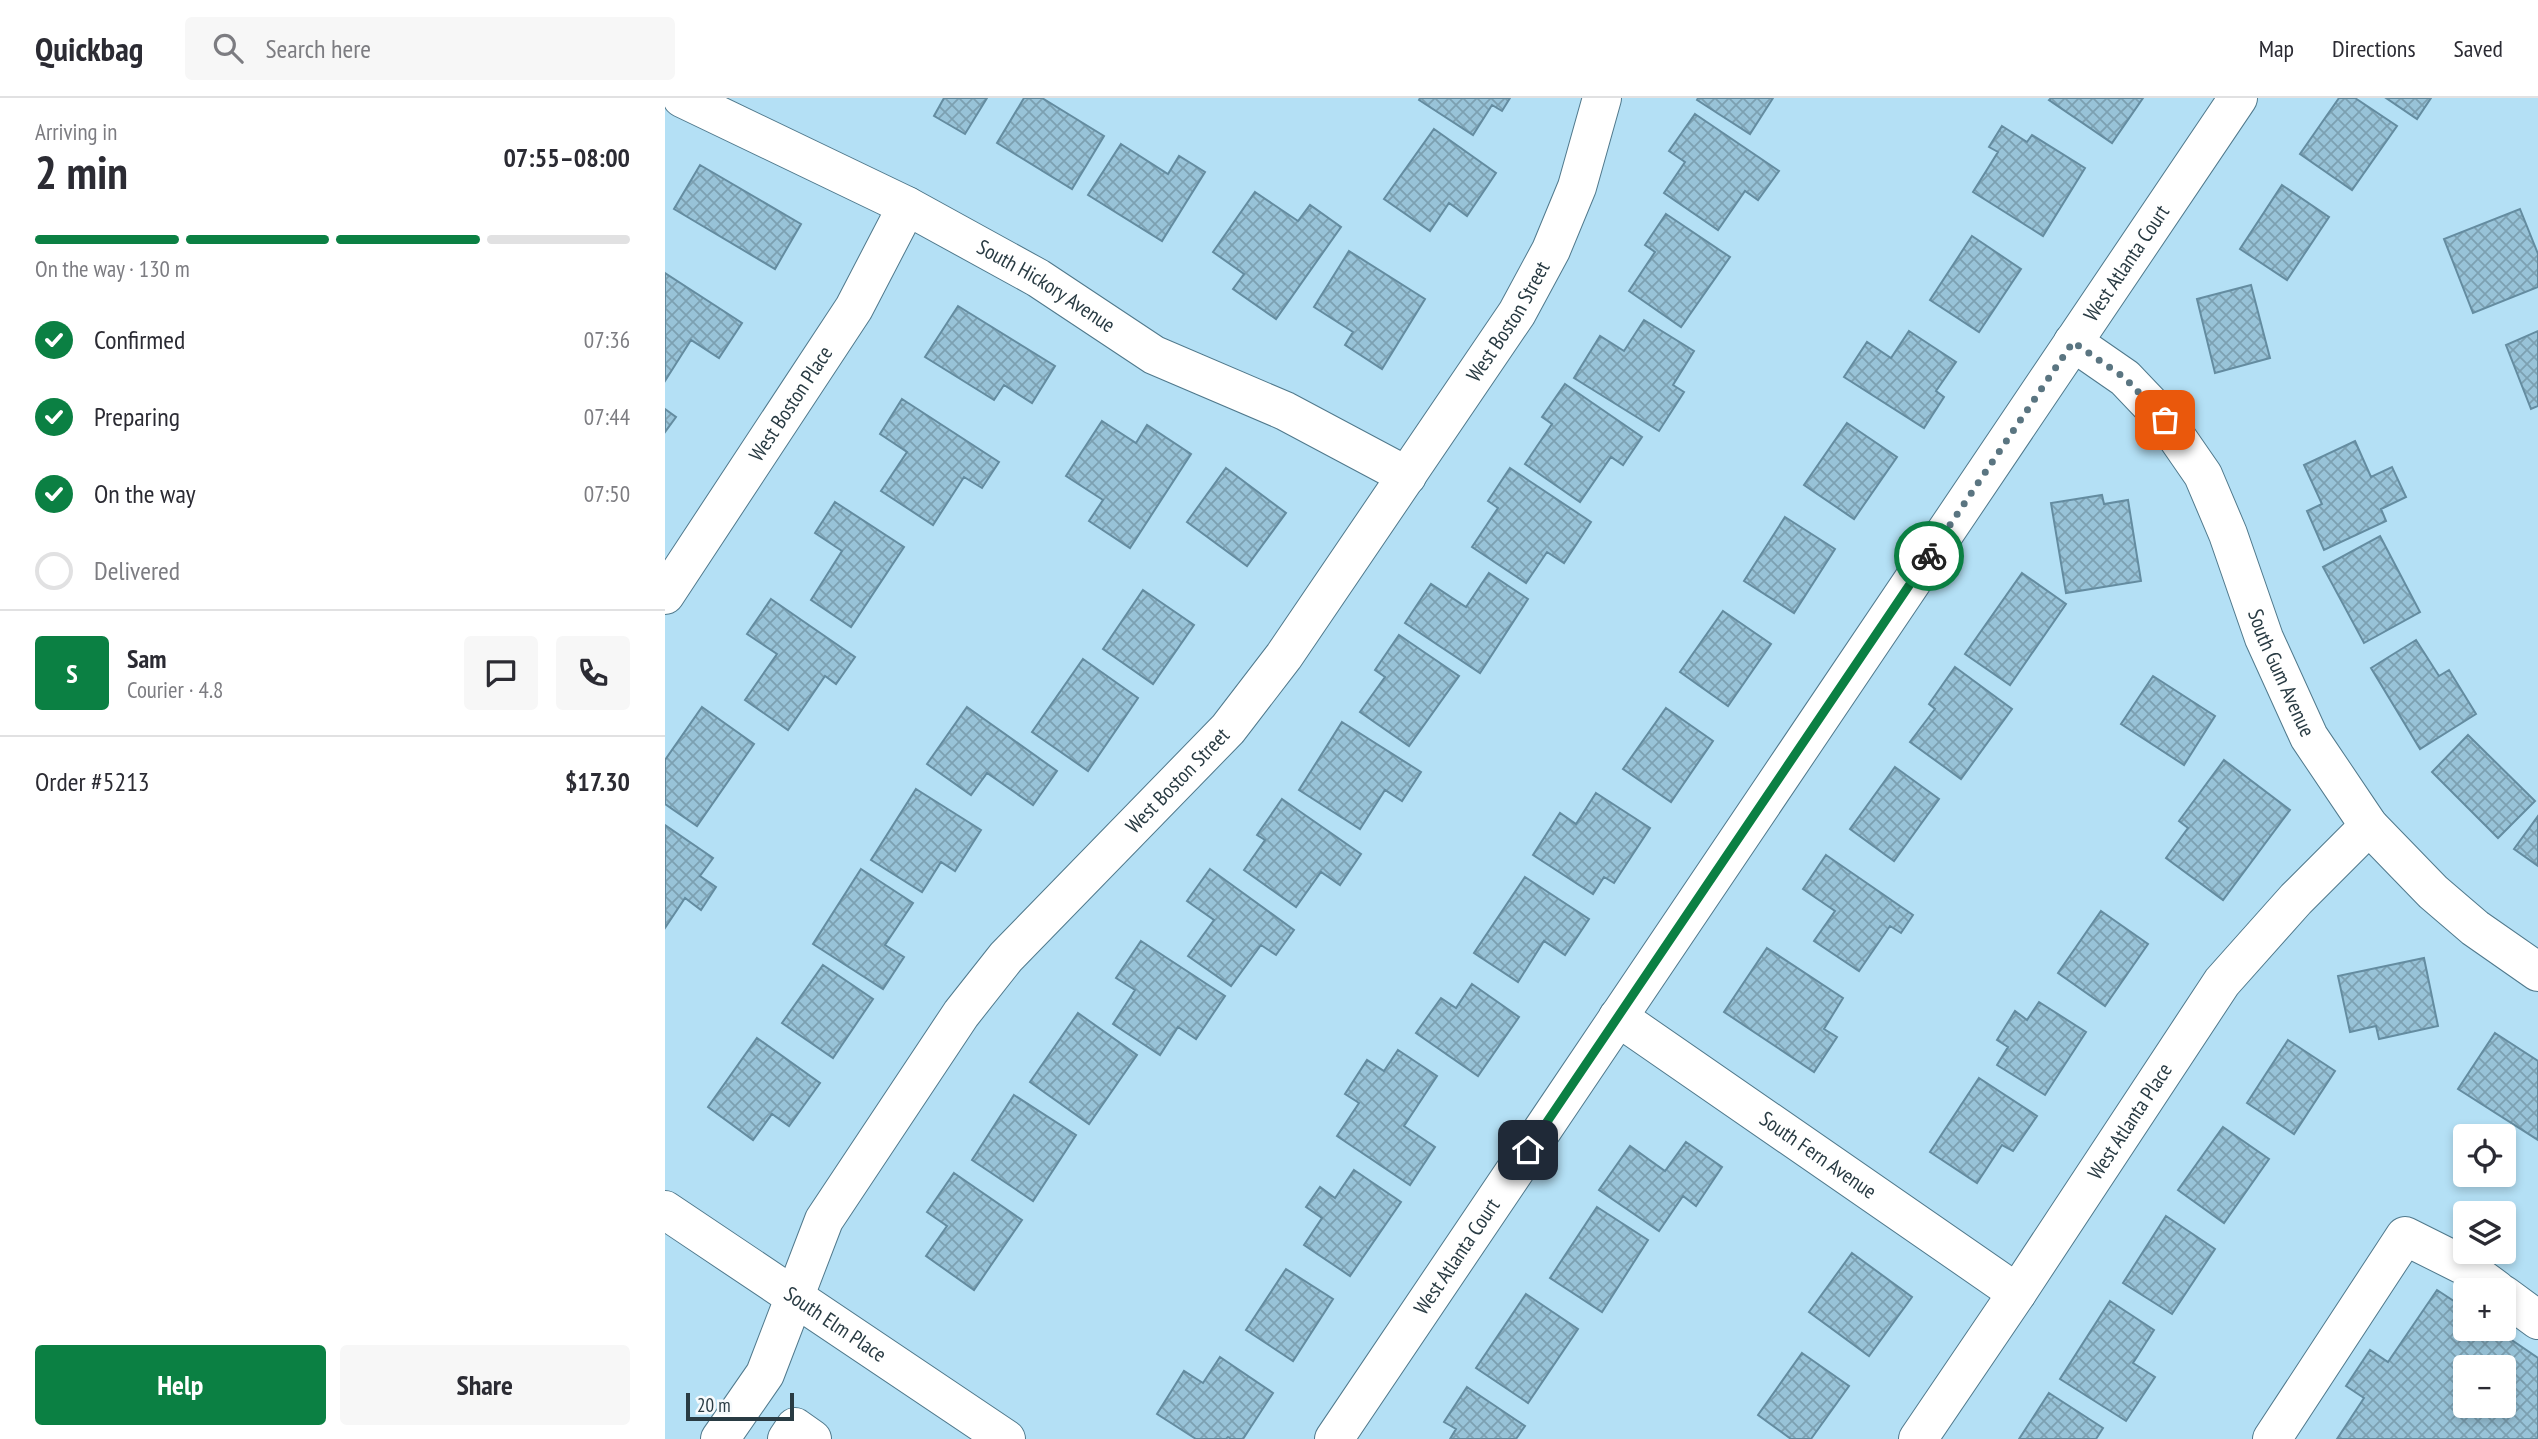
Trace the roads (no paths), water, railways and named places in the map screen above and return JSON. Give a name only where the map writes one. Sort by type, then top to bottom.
[{"type":"street","name":"South Hickory Avenue","points":[[682,98],[907,206],[1038,278],[1154,355],[1285,411],[1407,476]]},
{"type":"street","name":"West Boston Street","points":[[720,1439],[765,1374],[824,1220],[961,1014],[1006,957],[1228,729],[1284,656],[1517,313],[1551,250],[1577,187],[1602,98]]},
{"type":"street","name":"West Atlanta Court","points":[[1334,1439],[2238,98]]},
{"type":"street","name":"West Boston Place","points":[[665,596],[854,308],[907,206]]},
{"type":"street","name":"South Gum Avenue","points":[[2073,342],[2125,378],[2165,420],[2203,475],[2228,534],[2263,638],[2309,737],[2369,826],[2475,928],[2538,972]]},
{"type":"street","name":"West Atlanta Place","points":[[1918,1439],[2222,982],[2296,899],[2369,826]]},
{"type":"street","name":"South Fern Avenue","points":[[1618,1017],[2017,1293]]},
{"type":"street","name":"South Elm Place","points":[[665,1210],[1006,1439]]},
{"type":"street","points":[[2272,1439],[2405,1236],[2463,1265],[2481,1278]]},
{"type":"street","points":[[2516,1304],[2538,1320]]},
{"type":"street","points":[[787,1439],[795,1427],[812,1439]]}]
